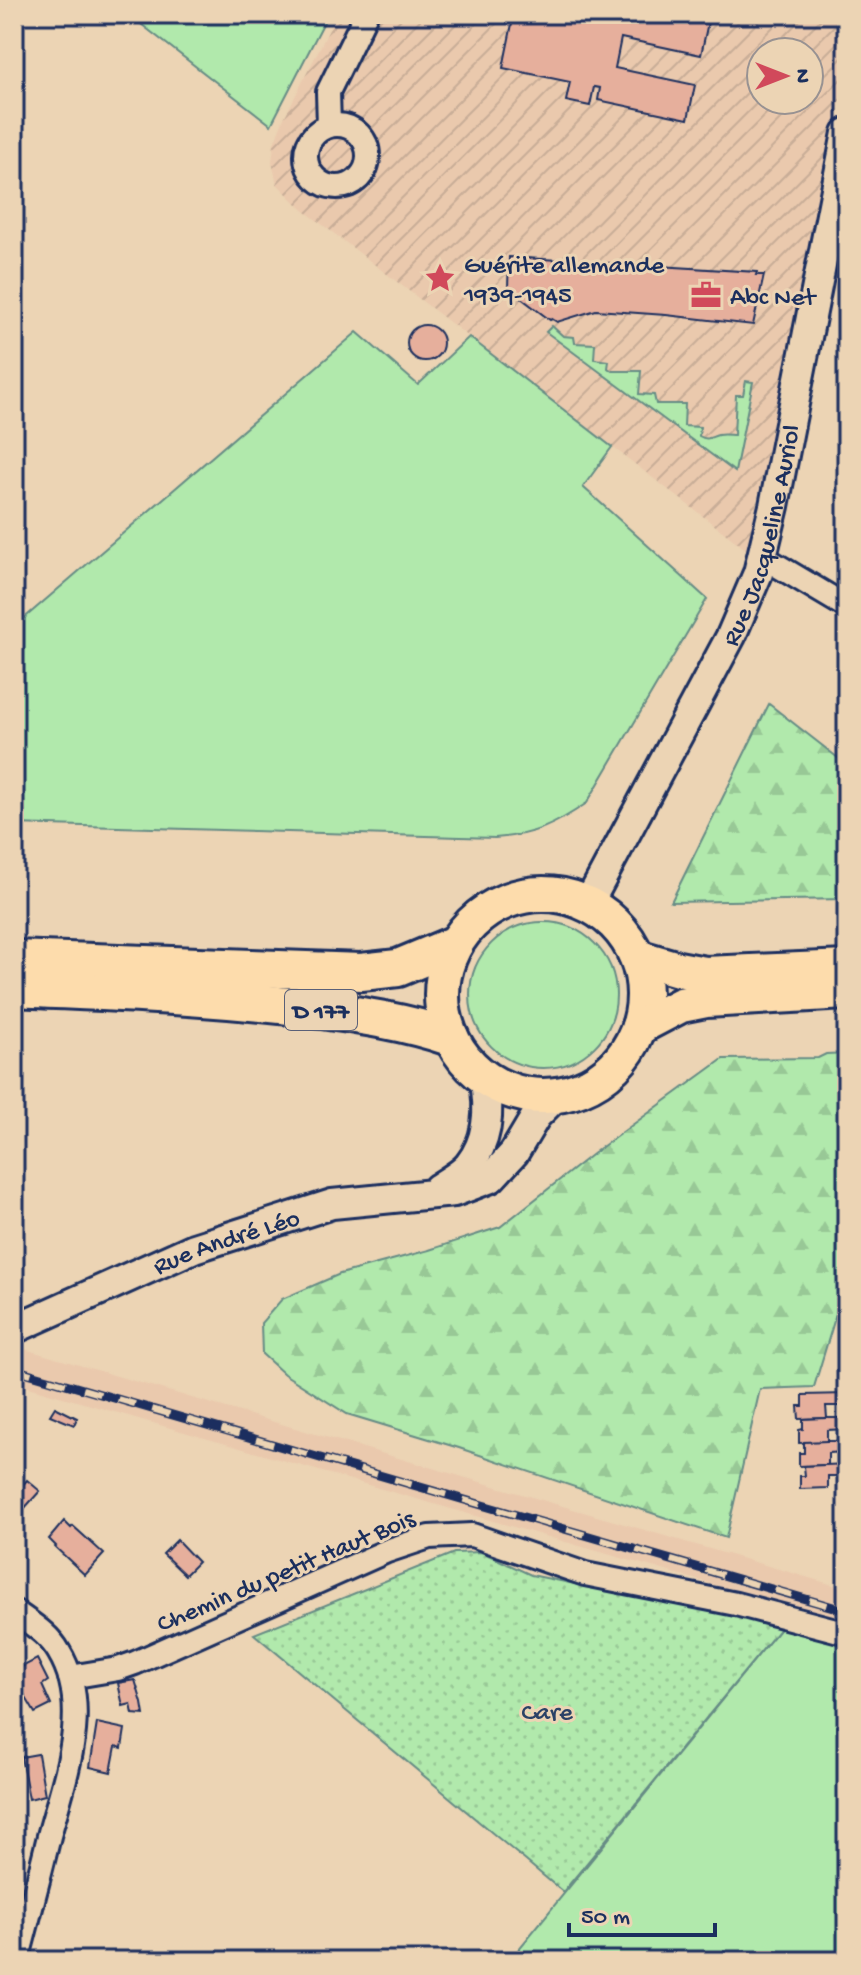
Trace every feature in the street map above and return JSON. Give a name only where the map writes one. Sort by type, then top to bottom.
[{"type":"highway","name":"D 177","points":[[14,959],[361,972],[398,968],[451,946]]},
{"type":"highway","name":"D 177","points":[[14,988],[264,1003],[384,1020],[450,1037]]},
{"type":"main road","points":[[523,895],[555,896],[587,906],[622,931],[637,957],[643,992],[639,1027],[628,1051],[610,1075],[580,1091],[529,1094],[509,1090],[484,1077],[450,1037],[442,990],[451,946],[464,928],[491,906],[523,895]]},
{"type":"main road","points":[[637,957],[705,974],[847,968]]},
{"type":"main road","points":[[639,1027],[681,1005],[706,1000],[847,992]]},
{"type":"street","points":[[329,125],[328,92],[366,14]]},
{"type":"street","name":"Rue Jacqueline Auriol","points":[[587,906],[731,636],[749,598],[763,557],[840,204],[847,133]]},
{"type":"street","points":[[763,557],[847,607]]},
{"type":"street","name":"Rue André Léo","points":[[431,1193],[468,1166],[476,1153],[489,1118],[484,1077]]},
{"type":"street","name":"Rue André Léo","points":[[21,1325],[208,1244],[332,1204],[454,1192],[491,1178],[514,1153],[536,1116],[558,1094]]},
{"type":"street","name":"Chemin du petit Haut Bois","points":[[70,1677],[135,1663],[387,1551],[419,1539],[444,1535],[472,1535],[585,1574],[736,1604],[847,1633]]},
{"type":"street","points":[[14,1611],[59,1651],[70,1677],[75,1706],[72,1751],[17,1961]]},
{"type":"shaded area","points":[[337,14],[847,14],[847,68],[747,550],[302,209],[277,184],[272,162],[274,143]]},
{"type":"shaded area","points":[[14,1346],[847,1589],[847,1623],[14,1383]]},
{"type":"green space","points":[[128,14],[328,14],[271,125]]},
{"type":"green space","points":[[552,326],[563,336],[574,337],[575,343],[595,344],[594,359],[609,361],[608,368],[612,371],[641,371],[639,394],[654,395],[656,404],[685,404],[684,426],[700,427],[699,436],[705,438],[734,435],[736,395],[743,395],[746,381],[753,382],[735,472],[546,332]]},
{"type":"green space","points":[[357,332],[418,385],[469,337],[612,447],[583,487],[707,599],[587,803],[544,828],[495,838],[14,824],[14,627]]},
{"type":"green space","points":[[769,704],[847,765],[847,899],[671,902]]},
{"type":"green space","points":[[543,922],[571,928],[594,944],[610,967],[616,995],[610,1023],[594,1046],[571,1062],[543,1068],[515,1062],[492,1046],[476,1023],[470,995],[476,967],[492,944],[515,928]]},
{"type":"green space","points":[[847,1053],[847,1278],[814,1387],[760,1389],[726,1538],[459,1448],[347,1414],[284,1374],[262,1354],[261,1323],[282,1299],[340,1274],[500,1227],[595,1152],[723,1059],[818,1058],[826,1054]]},
{"type":"green space","name":"Care","points":[[482,1552],[531,1575],[782,1626],[563,1892],[254,1634],[454,1553]]},
{"type":"green space","points":[[782,1626],[847,1644],[847,1961],[509,1961]]},
{"type":"building","points":[[514,14],[672,14],[708,22],[701,55],[621,38],[615,68],[695,85],[688,119],[598,100],[600,88],[594,87],[590,106],[566,101],[570,82],[503,68]]},
{"type":"building","points":[[509,257],[757,272],[756,275],[764,275],[753,325],[596,310],[557,322],[508,288]]},
{"type":"building","points":[[425,325],[438,330],[443,343],[438,356],[425,361],[412,356],[407,343],[412,330]]},
{"type":"building","points":[[847,1394],[847,1406],[826,1406],[827,1418],[799,1419],[798,1406],[803,1406],[803,1395]]},
{"type":"building","points":[[55,1407],[77,1418],[74,1425],[50,1415]]},
{"type":"building","points":[[847,1418],[847,1429],[827,1430],[827,1442],[799,1443],[803,1419]]},
{"type":"building","points":[[847,1441],[847,1452],[828,1453],[828,1465],[799,1466],[799,1453],[804,1453],[804,1442]]},
{"type":"building","points":[[847,1464],[847,1476],[828,1476],[828,1488],[800,1489],[800,1476],[805,1476],[804,1466]]},
{"type":"building","points":[[27,1480],[40,1491],[22,1511],[14,1504],[14,1495]]},
{"type":"building","points":[[64,1521],[104,1554],[85,1575],[49,1539]]},
{"type":"building","points":[[177,1540],[198,1562],[185,1575],[163,1554]]},
{"type":"building","points":[[37,1659],[48,1681],[42,1685],[51,1705],[35,1713],[22,1691],[14,1695],[14,1671]]},
{"type":"building","points":[[135,1680],[144,1715],[133,1714],[131,1704],[123,1706],[118,1683]]},
{"type":"building","points":[[97,1723],[125,1729],[122,1748],[116,1746],[111,1772],[90,1767]]},
{"type":"building","points":[[38,1754],[45,1795],[29,1799],[21,1757]]},
{"type":"railway","points":[[14,1369],[847,1611]]},
{"type":"place","name":"Guérite allemande 1939-1945","points":[[440,278]]},
{"type":"place","name":"Abc Net","points":[[706,295]]}]
